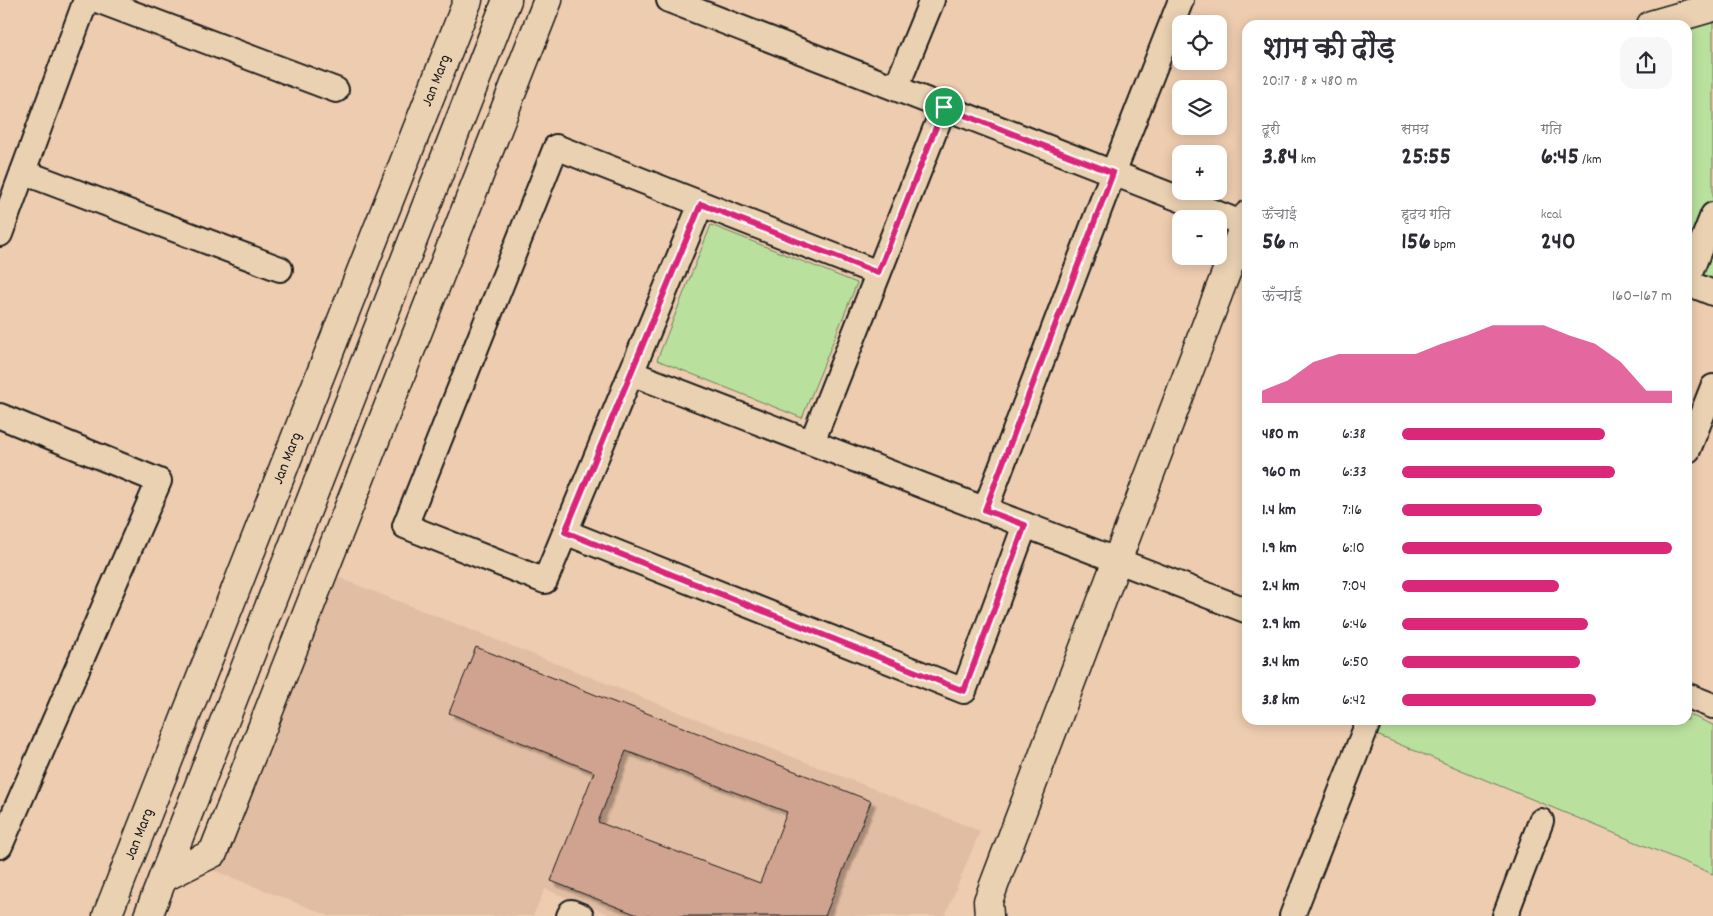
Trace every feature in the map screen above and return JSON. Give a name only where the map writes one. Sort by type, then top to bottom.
[{"type":"main road","name":"Jan Marg","points":[[107,916],[468,0]]},
{"type":"main road","points":[[148,916],[507,0]]},
{"type":"main road","points":[[163,878],[213,853],[548,0]]},
{"type":"main road","points":[[1668,20],[1713,7]]},
{"type":"main road","points":[[989,916],[988,900],[1242,230]]},
{"type":"street","points":[[0,234],[86,0]]},
{"type":"street","points":[[97,0],[336,90]]},
{"type":"street","points":[[896,88],[932,0]]},
{"type":"street","points":[[985,510],[1181,0]]},
{"type":"street","points":[[676,1],[1113,173],[1242,219]]},
{"type":"street","points":[[812,442],[944,107]]},
{"type":"street","points":[[701,204],[545,581],[405,526],[556,147],[878,273]]},
{"type":"street","points":[[23,172],[280,269]]},
{"type":"street","points":[[1692,268],[1713,215]]},
{"type":"street","points":[[1692,285],[1713,293]]},
{"type":"street","points":[[631,373],[1242,609]]},
{"type":"street","points":[[1692,440],[1713,387]]},
{"type":"street","points":[[0,416],[158,482],[0,846]]},
{"type":"street","points":[[565,532],[964,691],[1025,525]]},
{"type":"street","points":[[1692,698],[1713,706]]},
{"type":"street","points":[[1292,916],[1367,725]]},
{"type":"street","points":[[1506,916],[1541,821]]},
{"type":"street","points":[[569,916],[571,912],[581,916]]},
{"type":"shaded area","points":[[327,573],[980,831],[945,916],[614,916],[545,889],[533,916],[330,916],[210,869]]},
{"type":"green space","points":[[1713,19],[1713,291],[1692,282],[1692,25]]},
{"type":"green space","points":[[711,225],[857,283],[802,418],[657,360]]},
{"type":"green space","points":[[1692,716],[1713,725],[1713,874],[1372,733],[1375,725],[1692,725]]},
{"type":"building","points":[[476,647],[871,801],[825,916],[640,916],[551,881],[594,772],[449,713]],"holes":[[[626,751],[787,812],[760,883],[598,822]]]},
{"type":"route","points":[[944,107],[1113,173],[985,510],[1025,525],[964,691],[565,532],[701,204],[878,273],[944,107]]}]
